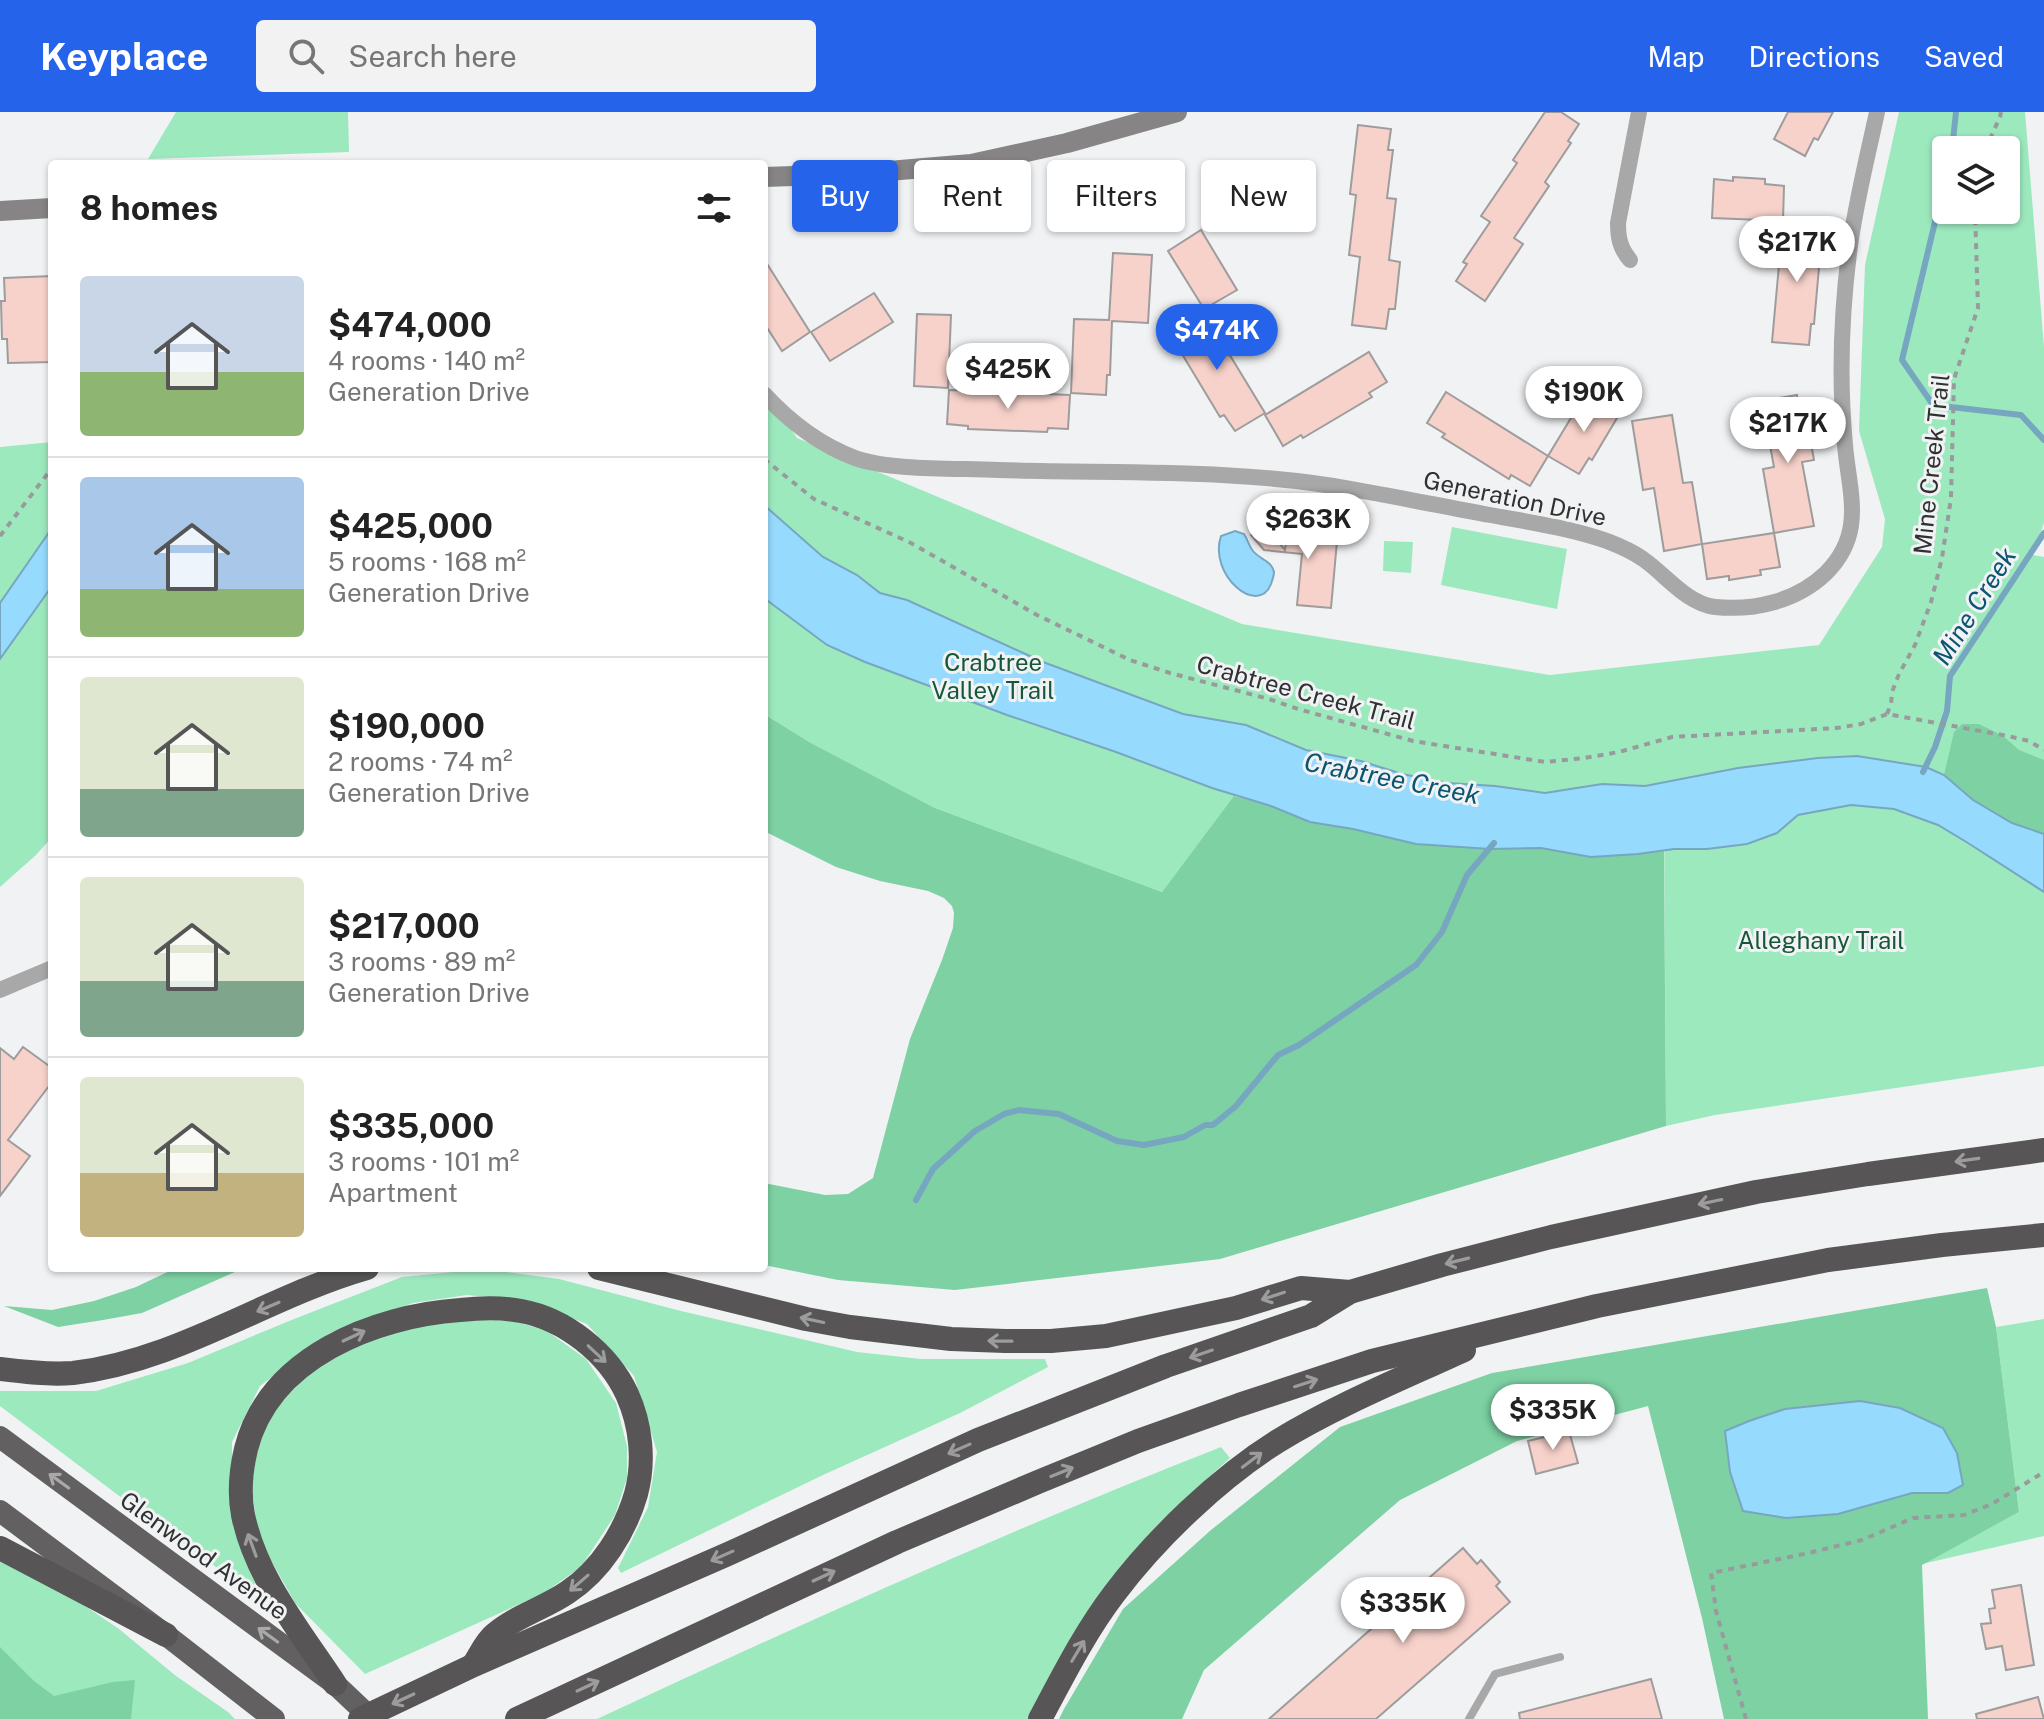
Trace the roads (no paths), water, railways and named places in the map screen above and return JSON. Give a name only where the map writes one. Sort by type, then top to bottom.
[{"type":"highway","points":[[360,1719],[965,1446],[1166,1366],[1311,1316],[1350,1292],[1551,1237],[1756,1192],[2044,1150]]},
{"type":"highway","points":[[517,1719],[897,1542],[1138,1441],[1372,1361],[1700,1284],[1828,1260],[2044,1235]]},
{"type":"highway","points":[[0,1369],[35,1374],[71,1373],[136,1360],[169,1350],[356,1272]]},
{"type":"highway","points":[[615,1272],[806,1319],[951,1339],[992,1341],[1051,1341],[1106,1336],[1236,1308],[1301,1288],[1350,1292]]},
{"type":"highway","points":[[335,1684],[267,1580],[249,1537],[243,1514],[242,1480],[249,1438],[257,1419],[269,1400],[295,1372],[324,1351],[370,1329],[440,1311],[508,1309],[538,1315],[553,1322],[577,1337],[606,1362],[631,1403],[639,1436],[641,1466],[635,1495],[619,1535],[593,1571],[569,1592],[493,1635],[474,1665]]},
{"type":"highway","points":[[1040,1719],[1077,1651],[1114,1594],[1154,1546],[1220,1484],[1277,1442],[1334,1410],[1513,1326]]},
{"type":"highway","name":"Glenwood Avenue","points":[[0,1437],[335,1684],[372,1719]]},
{"type":"highway","points":[[0,1511],[274,1719]]},
{"type":"highway","points":[[0,1548],[166,1635]]},
{"type":"main road","points":[[768,177],[853,174],[971,164],[1067,143],[1177,112]]},
{"type":"main road","points":[[0,211],[48,208]]},
{"type":"street","points":[[1630,260],[1622,251],[1618,223],[1639,112]]},
{"type":"street","name":"Generation Drive","points":[[768,398],[807,432],[856,458],[912,466],[1153,473],[1335,485],[1543,525],[1604,540],[1646,560],[1665,579],[1710,607],[1739,608],[1766,604],[1792,597],[1828,571],[1851,531],[1853,507],[1842,404],[1843,329],[1850,249],[1877,112]]},
{"type":"street","points":[[0,990],[48,970]]},
{"type":"lane","points":[[1469,1719],[1495,1674],[1560,1657]]},
{"type":"water","name":"Crabtree Creek","points":[[768,509],[823,557],[857,575],[880,593],[907,600],[1043,662],[1183,714],[1246,725],[1306,750],[1361,761],[1402,774],[1448,783],[1545,793],[1602,784],[1645,786],[1738,768],[1818,758],[1857,756],[1926,767],[1944,775],[1973,800],[2012,823],[2044,834],[2044,892],[1938,825],[1894,809],[1851,805],[1798,815],[1777,833],[1747,844],[1707,849],[1591,857],[1541,848],[1490,849],[1416,844],[1310,822],[1007,715],[827,645],[768,601]]},
{"type":"water","points":[[1235,531],[1244,534],[1253,551],[1273,568],[1271,584],[1265,593],[1256,596],[1246,594],[1236,587],[1222,565],[1219,551],[1221,536]]},
{"type":"water","points":[[48,534],[48,592],[0,659],[0,603]]},
{"type":"water","points":[[1860,1401],[1900,1408],[1943,1428],[1957,1453],[1963,1485],[1948,1493],[1912,1493],[1838,1514],[1786,1518],[1743,1511],[1730,1472],[1725,1431],[1785,1409]]},
{"type":"waterway","name":"Mine Creek","points":[[1953,136],[1956,112]]},
{"type":"waterway","name":"Mine Creek","points":[[1935,224],[1902,360],[1933,405],[2021,415],[2044,440]]},
{"type":"waterway","name":"Mine Creek","points":[[1923,772],[1947,711],[1950,676],[2044,533]]},
{"type":"waterway","points":[[916,1200],[933,1169],[975,1131],[1004,1114],[1019,1110],[1059,1114],[1117,1141],[1144,1145],[1184,1137],[1205,1125],[1213,1125],[1236,1106],[1278,1055],[1299,1045],[1416,965],[1442,932],[1467,875],[1494,843]]},
{"type":"park label","name":"Crabtree Valley Trail","points":[[993,676]]},
{"type":"park label","name":"Alleghany Trail","points":[[1821,940]]}]
